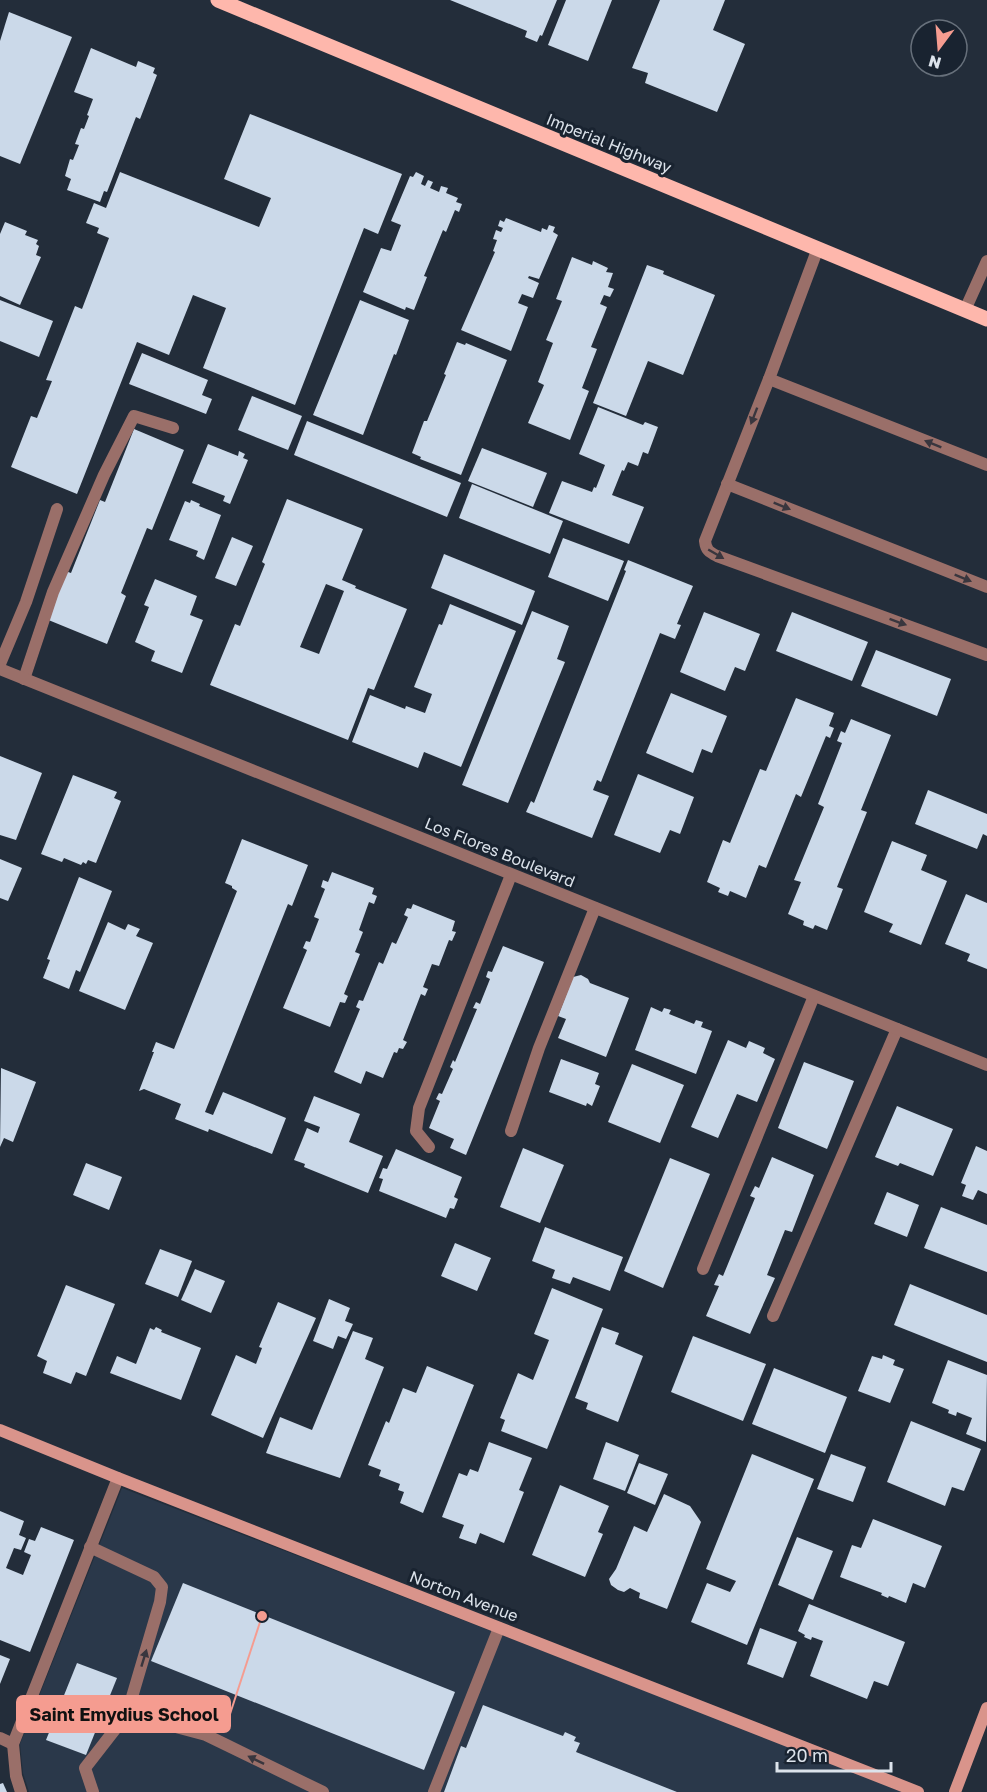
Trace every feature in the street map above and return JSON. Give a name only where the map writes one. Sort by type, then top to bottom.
[{"type":"main road","name":"Imperial Highway","points":[[218,0],[987,319]]},
{"type":"street","points":[[818,248],[705,541],[706,548],[710,553],[987,655]]},
{"type":"street","points":[[965,310],[987,261]]},
{"type":"street","points":[[769,379],[987,465]]},
{"type":"street","points":[[24,679],[53,592],[104,475],[134,416],[173,428]]},
{"type":"street","points":[[727,484],[987,587]]},
{"type":"street","points":[[1,671],[57,509]]},
{"type":"street","name":"Los Flores Boulevard","points":[[1,671],[987,1065]]},
{"type":"street","points":[[429,1147],[416,1131],[419,1108],[511,875]]},
{"type":"street","points":[[511,1131],[539,1048],[595,908]]},
{"type":"street","points":[[703,1269],[814,996]]},
{"type":"street","points":[[773,1316],[897,1029]]},
{"type":"street","name":"Norton Avenue","points":[[0,1430],[918,1792]]},
{"type":"street","points":[[21,1792],[16,1776],[13,1744],[118,1478]]},
{"type":"street","points":[[90,1547],[154,1577],[162,1587],[160,1602],[127,1714],[85,1768],[93,1792]]},
{"type":"street","points":[[434,1792],[499,1628]]},
{"type":"street","points":[[955,1792],[987,1708]]},
{"type":"street","points":[[127,1714],[206,1735],[307,1788],[323,1792]]},
{"type":"street","points":[[0,1738],[13,1744]]},
{"type":"shaded area","points":[[122,1488],[907,1792],[29,1792],[23,1773],[20,1744]]},
{"type":"building","points":[[450,0],[557,0],[542,36],[540,35],[537,42],[525,37],[527,31]]},
{"type":"building","points":[[566,0],[612,0],[588,61],[548,45]]},
{"type":"building","points":[[660,0],[725,0],[713,30],[745,44],[717,112],[645,83],[648,73],[632,68]]},
{"type":"building","points":[[9,12],[72,37],[20,164],[0,156],[0,41]]},
{"type":"building","points":[[91,48],[136,67],[138,61],[155,68],[153,73],[157,75],[140,119],[136,117],[107,192],[104,191],[100,202],[67,190],[71,179],[65,176],[70,159],[73,160],[79,145],[75,144],[81,128],[84,129],[93,99],[74,92]]},
{"type":"building","points":[[250,114],[402,174],[378,234],[364,228],[295,405],[203,368],[226,308],[193,295],[169,355],[137,342],[77,494],[11,467],[31,416],[37,418],[52,381],[46,380],[75,306],[82,309],[109,238],[97,233],[99,228],[86,223],[94,203],[106,208],[120,172],[259,227],[271,198],[224,179]]},
{"type":"building","points":[[416,172],[424,176],[421,184],[425,186],[428,180],[433,182],[430,188],[439,192],[441,186],[448,188],[446,193],[458,198],[456,202],[462,204],[459,212],[455,210],[446,232],[443,230],[424,276],[427,277],[414,310],[406,307],[405,310],[363,292],[381,248],[391,251],[401,225],[391,221],[410,176],[413,177]]},
{"type":"building","points":[[506,218],[541,232],[542,228],[547,230],[549,225],[555,227],[553,232],[558,235],[539,279],[529,276],[528,278],[539,283],[533,298],[522,294],[518,303],[528,307],[511,351],[461,330],[495,252],[493,251],[497,240],[493,239],[496,230],[501,232],[503,228],[498,226],[500,220],[504,222]]},
{"type":"building","points":[[5,222],[27,231],[25,235],[38,240],[36,255],[41,257],[20,305],[0,296],[0,234]]},
{"type":"building","points":[[572,257],[592,265],[593,261],[608,268],[606,272],[613,273],[608,287],[614,289],[610,297],[604,295],[600,304],[607,307],[591,347],[597,349],[582,388],[589,391],[570,440],[528,423],[544,385],[538,382],[553,343],[546,340],[562,301],[556,299]]},
{"type":"building","points":[[647,265],[715,295],[683,375],[648,361],[626,416],[593,403]]},
{"type":"building","points":[[0,300],[53,321],[39,357],[0,341]]},
{"type":"building","points":[[360,300],[409,320],[363,435],[313,415]]},
{"type":"building","points":[[457,342],[465,345],[466,343],[507,360],[461,475],[420,459],[421,457],[412,453],[446,375],[444,374]]},
{"type":"building","points":[[142,353],[208,380],[202,395],[212,399],[206,414],[129,384]]},
{"type":"building","points":[[252,396],[302,416],[288,450],[238,430]]},
{"type":"building","points":[[598,407],[643,425],[645,422],[658,427],[648,454],[643,452],[638,466],[628,462],[624,471],[622,470],[612,495],[644,507],[629,544],[549,513],[562,481],[592,492],[594,487],[596,488],[605,465],[579,454]]},
{"type":"building","points":[[307,421],[461,483],[447,517],[294,455]]},
{"type":"building","points":[[134,429],[184,450],[152,530],[147,528],[121,593],[126,596],[107,644],[46,619],[65,571],[71,573],[100,500],[105,502]]},
{"type":"building","points":[[208,444],[238,456],[239,451],[245,454],[243,458],[248,460],[230,504],[223,501],[225,496],[192,483]]},
{"type":"building","points":[[482,448],[547,473],[533,507],[468,481]]},
{"type":"building","points":[[472,484],[563,521],[550,554],[459,518]]},
{"type":"building","points":[[287,499],[363,529],[342,580],[356,586],[355,588],[407,609],[374,690],[368,688],[348,740],[210,685],[235,624],[240,626],[265,564],[262,562]],"holes":[[[326,584],[344,591],[319,654],[300,647]]]},
{"type":"building","points":[[191,500],[221,515],[204,560],[196,556],[198,551],[169,540],[185,501],[190,503]]},
{"type":"building","points":[[232,537],[253,546],[236,586],[215,578]]},
{"type":"building","points":[[563,538],[624,561],[608,601],[548,577]]},
{"type":"building","points":[[444,554],[535,591],[522,625],[431,588]]},
{"type":"building","points":[[628,560],[693,586],[677,624],[681,625],[675,639],[660,633],[601,782],[597,780],[593,790],[609,796],[592,838],[526,812],[531,801],[534,803],[626,571],[624,570]]},
{"type":"building","points":[[155,579],[197,596],[190,615],[203,620],[182,673],[151,661],[155,651],[135,642],[149,607],[144,605]]},
{"type":"building","points":[[450,604],[516,631],[461,767],[424,752],[418,768],[352,742],[370,695],[405,709],[406,706],[425,713],[432,694],[414,687],[439,624],[442,625]]},
{"type":"building","points":[[532,611],[569,626],[557,659],[565,662],[508,803],[462,785]]},
{"type":"building","points":[[704,612],[760,634],[745,671],[735,667],[725,691],[680,672]]},
{"type":"building","points":[[792,612],[868,642],[852,681],[776,651]]},
{"type":"building","points":[[876,650],[951,679],[937,716],[861,686]]},
{"type":"building","points":[[671,693],[727,716],[712,753],[702,749],[693,773],[646,753]]},
{"type":"building","points":[[796,698],[834,713],[829,726],[834,728],[830,738],[826,736],[801,797],[796,794],[766,868],[759,865],[746,898],[730,891],[728,896],[718,892],[720,888],[707,882],[723,840],[730,843],[760,769],[766,771]]},
{"type":"building","points":[[851,719],[891,735],[861,810],[867,812],[837,887],[843,889],[827,930],[815,925],[813,929],[803,925],[804,921],[788,914],[801,882],[794,880],[824,807],[818,804],[842,743],[837,741],[841,731],[845,733]]},
{"type":"building","points":[[0,756],[42,773],[16,840],[0,835]]},
{"type":"building","points":[[638,774],[694,797],[680,834],[670,830],[660,853],[614,835]]},
{"type":"building","points":[[73,775],[117,792],[114,798],[121,801],[96,863],[88,860],[86,864],[83,862],[81,865],[64,858],[62,862],[41,854]]},
{"type":"building","points":[[928,790],[987,814],[987,836],[983,834],[977,849],[915,824]]},
{"type":"building","points":[[242,839],[308,865],[292,906],[288,904],[205,1112],[213,1115],[223,1092],[286,1118],[272,1154],[209,1129],[208,1132],[175,1119],[181,1104],[144,1089],[139,1091],[156,1042],[174,1049],[237,891],[225,883]]},
{"type":"building","points":[[892,841],[927,855],[921,870],[947,881],[921,945],[889,932],[893,924],[864,912]]},
{"type":"building","points":[[0,859],[22,868],[8,901],[0,898]]},
{"type":"building","points":[[332,872],[374,888],[372,894],[377,896],[374,904],[369,902],[359,930],[363,932],[355,952],[360,954],[344,994],[348,996],[345,1003],[340,1002],[330,1027],[283,1008],[307,950],[303,948],[306,941],[310,942],[319,919],[314,917],[325,889],[321,887],[323,880],[328,882]]},
{"type":"building","points":[[79,877],[112,891],[80,972],[76,970],[69,989],[43,978],[50,960],[47,959]]},
{"type":"building","points":[[966,894],[987,903],[987,969],[967,961],[970,954],[945,944]]},
{"type":"building","points":[[413,904],[455,921],[452,931],[456,932],[452,941],[449,940],[439,966],[432,964],[423,987],[428,989],[425,996],[421,994],[403,1040],[407,1042],[403,1049],[399,1048],[397,1053],[394,1052],[383,1078],[366,1071],[361,1084],[334,1072],[360,1009],[356,1007],[359,1000],[363,1001],[379,962],[383,964],[392,942],[396,944],[408,917],[404,915],[407,908],[411,909]]},
{"type":"building","points":[[108,922],[125,930],[128,924],[140,929],[136,936],[153,943],[125,1010],[79,991]]},
{"type":"building","points":[[503,946],[544,962],[466,1155],[450,1148],[454,1139],[429,1128],[440,1101],[436,1099],[439,1093],[442,1094],[453,1069],[450,1067],[453,1060],[455,1062],[477,1009],[473,1008],[476,1002],[480,1004],[490,979],[486,977],[488,971],[492,972]]},
{"type":"building","points":[[581,975],[590,983],[629,998],[606,1057],[558,1038],[566,1019],[558,1016],[573,977]]},
{"type":"building","points":[[651,1007],[662,1012],[664,1008],[671,1010],[669,1014],[694,1024],[696,1020],[703,1022],[701,1027],[712,1031],[696,1074],[635,1050]]},
{"type":"building","points":[[728,1040],[746,1048],[749,1041],[765,1048],[763,1053],[775,1059],[757,1102],[737,1094],[718,1138],[691,1127]]},
{"type":"building","points":[[561,1059],[599,1073],[595,1084],[600,1086],[592,1106],[587,1103],[586,1106],[549,1092]]},
{"type":"building","points":[[804,1062],[854,1081],[827,1149],[778,1128]]},
{"type":"building","points":[[632,1064],[684,1085],[660,1143],[608,1122]]},
{"type":"building","points":[[1,1068],[36,1082],[13,1142],[4,1138],[0,1147]]},
{"type":"building","points":[[314,1096],[360,1114],[349,1142],[383,1156],[368,1193],[304,1167],[305,1164],[294,1160],[307,1128],[318,1133],[320,1127],[304,1121]]},
{"type":"building","points":[[897,1106],[953,1129],[933,1176],[900,1163],[898,1166],[875,1157]]},
{"type":"building","points":[[976,1146],[987,1151],[987,1194],[978,1190],[973,1200],[962,1196],[966,1185],[961,1183]]},
{"type":"building","points":[[523,1148],[564,1165],[540,1223],[500,1207]]},
{"type":"building","points":[[396,1149],[462,1177],[454,1197],[458,1199],[454,1209],[450,1208],[446,1218],[379,1191],[383,1179],[379,1178],[383,1168],[387,1169]]},
{"type":"building","points":[[772,1157],[814,1175],[792,1232],[785,1230],[767,1275],[775,1278],[750,1334],[706,1316],[719,1286],[714,1285],[719,1274],[723,1276],[755,1198],[750,1196],[755,1186],[759,1188]]},
{"type":"building","points":[[670,1158],[710,1174],[663,1288],[624,1271]]},
{"type":"building","points":[[86,1163],[122,1177],[109,1210],[73,1195]]},
{"type":"building","points":[[887,1192],[919,1205],[907,1237],[874,1224]]},
{"type":"building","points":[[941,1207],[987,1225],[987,1272],[924,1248]]},
{"type":"building","points":[[545,1227],[623,1257],[610,1291],[573,1277],[570,1284],[552,1278],[555,1270],[532,1261]]},
{"type":"building","points":[[455,1243],[491,1258],[477,1291],[441,1276]]},
{"type":"building","points":[[160,1249],[192,1261],[178,1297],[145,1284]]},
{"type":"building","points":[[195,1269],[225,1281],[211,1313],[181,1300]]},
{"type":"building","points":[[910,1284],[987,1315],[987,1362],[894,1325]]},
{"type":"building","points":[[66,1285],[115,1304],[86,1376],[76,1372],[71,1384],[43,1373],[47,1361],[37,1356]]},
{"type":"building","points":[[552,1288],[603,1309],[547,1449],[501,1431],[505,1420],[500,1418],[518,1373],[533,1380],[549,1340],[534,1334]]},
{"type":"building","points":[[329,1299],[350,1308],[345,1321],[353,1324],[346,1339],[338,1336],[333,1349],[313,1341]]},
{"type":"building","points":[[278,1302],[316,1318],[263,1438],[211,1415],[236,1355],[256,1364],[262,1348],[259,1347]]},
{"type":"building","points":[[156,1327],[162,1330],[161,1332],[201,1348],[181,1400],[110,1373],[117,1356],[136,1364],[150,1328],[154,1330]]},
{"type":"building","points":[[602,1327],[619,1333],[615,1344],[643,1356],[618,1422],[586,1409],[588,1403],[575,1398]]},
{"type":"building","points":[[353,1331],[373,1338],[365,1359],[384,1367],[340,1478],[266,1453],[280,1417],[312,1430]]},
{"type":"building","points":[[693,1336],[766,1364],[743,1421],[671,1392]]},
{"type":"building","points":[[883,1355],[895,1360],[893,1365],[904,1369],[890,1403],[858,1391],[872,1356],[882,1359]]},
{"type":"building","points":[[948,1360],[987,1375],[986,1442],[966,1434],[972,1418],[957,1412],[956,1416],[948,1413],[949,1410],[932,1403]]},
{"type":"building","points":[[427,1366],[474,1385],[423,1513],[400,1503],[404,1492],[398,1490],[400,1484],[379,1476],[381,1470],[368,1465],[386,1421],[389,1423],[403,1388],[416,1393]]},
{"type":"building","points":[[774,1368],[847,1397],[825,1453],[752,1424]]},
{"type":"building","points":[[911,1421],[981,1449],[964,1491],[952,1487],[945,1506],[887,1482]]},
{"type":"building","points":[[489,1442],[532,1458],[519,1490],[524,1492],[504,1543],[480,1533],[476,1544],[459,1538],[464,1525],[442,1517],[459,1473],[467,1476],[470,1469],[478,1472]]},
{"type":"building","points":[[606,1442],[639,1455],[625,1491],[593,1479]]},
{"type":"building","points":[[752,1454],[814,1479],[747,1645],[691,1622],[707,1583],[730,1592],[736,1581],[706,1569]]},
{"type":"building","points":[[831,1454],[866,1467],[853,1502],[817,1489]]},
{"type":"building","points":[[639,1463],[668,1474],[655,1505],[627,1493]]},
{"type":"building","points":[[560,1485],[609,1506],[598,1532],[603,1534],[585,1577],[532,1555]]},
{"type":"building","points":[[664,1494],[690,1506],[701,1522],[667,1609],[639,1598],[640,1593],[630,1588],[624,1592],[618,1590],[611,1585],[609,1579],[616,1569],[634,1526],[647,1532]]},
{"type":"building","points":[[0,1511],[24,1521],[19,1535],[26,1538],[21,1550],[14,1548],[6,1568],[23,1575],[31,1555],[24,1552],[29,1539],[35,1541],[41,1527],[74,1540],[30,1652],[0,1640]]},
{"type":"building","points":[[873,1519],[942,1546],[925,1588],[913,1583],[906,1603],[889,1596],[888,1598],[881,1595],[882,1593],[840,1577],[852,1545],[861,1548]]},
{"type":"building","points":[[797,1537],[833,1551],[813,1600],[778,1585]]},
{"type":"building","points":[[183,1583],[455,1692],[424,1770],[151,1661]]},
{"type":"building","points":[[809,1604],[905,1642],[888,1686],[874,1681],[867,1699],[810,1676],[823,1641],[812,1637],[811,1640],[798,1631]]},
{"type":"building","points":[[760,1628],[797,1642],[783,1678],[747,1664]]},
{"type":"building","points":[[0,1655],[10,1659],[0,1684]]},
{"type":"building","points":[[77,1663],[117,1678],[86,1755],[46,1740]]},
{"type":"building","points":[[483,1705],[563,1736],[565,1732],[576,1737],[574,1741],[580,1743],[576,1752],[677,1792],[444,1792],[461,1746],[466,1748]]},
{"type":"building","points":[[3,1783],[7,1792],[0,1792],[0,1784]]},
{"type":"place","name":"Saint Emydius School","points":[[262,1616]]}]
